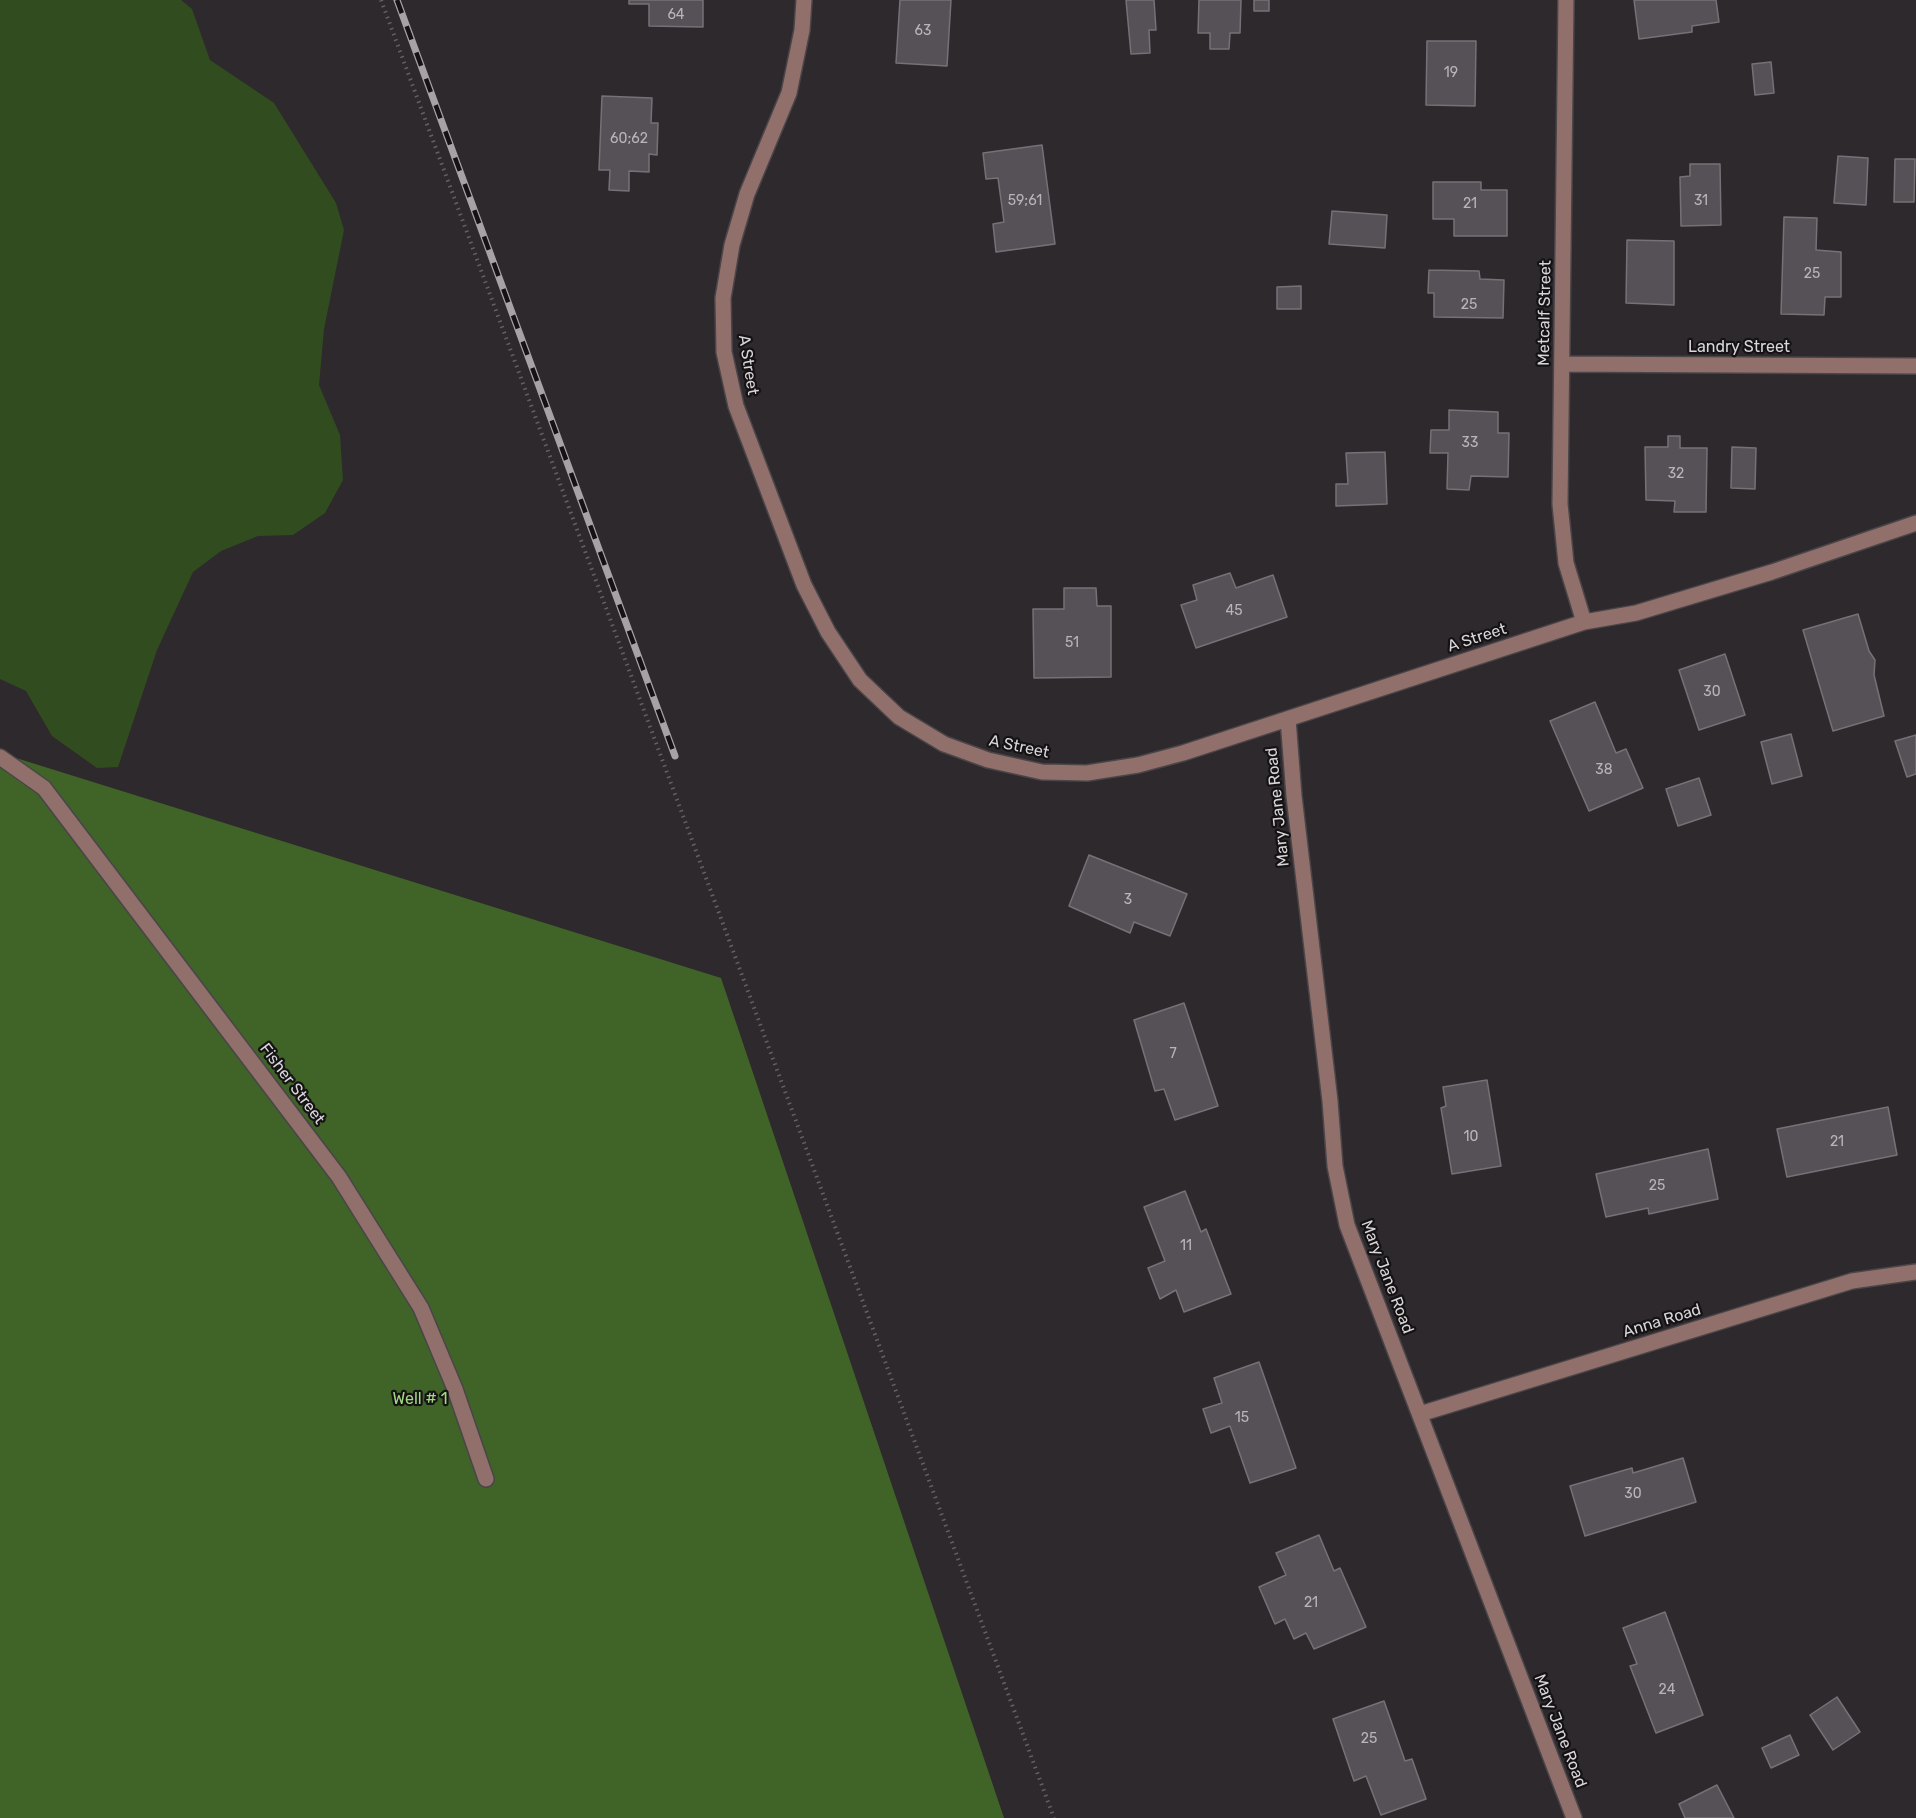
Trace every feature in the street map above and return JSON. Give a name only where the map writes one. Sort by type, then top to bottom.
[{"type":"street","name":"A Street","points":[[804,0],[802,30],[789,93],[747,194],[732,245],[723,298],[724,352],[736,406],[804,585],[828,632],[860,680],[899,717],[944,744],[988,760],[1042,772],[1087,773],[1138,765],[1183,753],[1584,622],[1636,613],[1772,572],[1916,523]]},
{"type":"street","name":"Metcalf Street","points":[[1566,0],[1560,504],[1566,563],[1584,622]]},
{"type":"street","name":"Landry Street","points":[[1562,364],[1916,366]]},
{"type":"street","name":"Mary Jane Road","points":[[1288,719],[1294,795],[1330,1101],[1335,1166],[1347,1225],[1574,1818]]},
{"type":"street","name":"Fisher Street","points":[[0,757],[44,788],[339,1177],[422,1308],[455,1389],[486,1479]]},
{"type":"street","name":"Anna Road","points":[[1420,1414],[1852,1281],[1916,1272]]},
{"type":"path","points":[[381,0],[1054,1818]]},
{"type":"green space","points":[[0,0],[181,0],[192,9],[210,60],[274,103],[336,203],[344,230],[324,329],[319,385],[340,435],[343,480],[325,513],[293,535],[258,536],[221,551],[193,572],[157,650],[118,767],[97,768],[52,736],[26,691],[0,679]]},
{"type":"green space","name":"Well # 1","points":[[0,753],[721,978],[1004,1818],[0,1818]]},
{"type":"building","points":[[629,0],[703,0],[703,27],[649,26],[649,4],[629,4]]},
{"type":"building","points":[[900,0],[951,0],[947,66],[896,63]]},
{"type":"building","points":[[1126,0],[1154,0],[1156,30],[1149,30],[1150,53],[1131,54]]},
{"type":"building","points":[[1199,0],[1241,0],[1240,33],[1230,33],[1229,49],[1210,49],[1210,33],[1198,33]]},
{"type":"building","points":[[1254,0],[1269,0],[1269,11],[1254,11]]},
{"type":"building","points":[[1634,0],[1716,0],[1719,22],[1692,26],[1692,32],[1639,39]]},
{"type":"building","points":[[1427,41],[1476,41],[1475,106],[1426,105]]},
{"type":"building","points":[[1771,62],[1774,93],[1755,95],[1752,64]]},
{"type":"building","points":[[602,96],[652,98],[651,123],[658,123],[657,155],[649,154],[649,172],[629,171],[629,191],[609,190],[610,170],[599,170]]},
{"type":"building","points":[[1042,145],[1055,244],[996,252],[993,224],[1004,222],[998,178],[986,179],[983,153]]},
{"type":"building","points":[[1838,156],[1868,158],[1866,205],[1834,203]]},
{"type":"building","points":[[1895,159],[1915,159],[1914,202],[1894,202]]},
{"type":"building","points":[[1690,164],[1720,164],[1721,225],[1681,226],[1680,177],[1690,176]]},
{"type":"building","points":[[1433,182],[1481,182],[1481,190],[1507,190],[1507,236],[1454,236],[1454,219],[1433,219]]},
{"type":"building","points":[[1332,211],[1387,215],[1385,248],[1329,244]]},
{"type":"building","points":[[1784,217],[1817,218],[1816,250],[1841,252],[1841,297],[1825,297],[1824,315],[1781,314]]},
{"type":"building","points":[[1627,240],[1674,241],[1674,305],[1626,303]]},
{"type":"building","points":[[1429,270],[1479,271],[1480,279],[1504,280],[1503,318],[1434,317],[1434,293],[1428,293]]},
{"type":"building","points":[[1301,286],[1301,309],[1277,309],[1277,287]]},
{"type":"building","points":[[1449,410],[1498,412],[1498,433],[1509,433],[1508,477],[1471,476],[1469,490],[1447,489],[1448,453],[1430,453],[1431,430],[1449,430]]},
{"type":"building","points":[[1668,436],[1680,436],[1680,448],[1707,448],[1706,512],[1674,512],[1675,501],[1646,500],[1645,447],[1668,447]]},
{"type":"building","points":[[1732,447],[1756,448],[1755,489],[1731,488]]},
{"type":"building","points":[[1385,452],[1387,504],[1336,506],[1336,484],[1348,484],[1346,453]]},
{"type":"building","points":[[1230,573],[1236,588],[1273,575],[1287,617],[1196,648],[1181,605],[1197,600],[1193,585]]},
{"type":"building","points":[[1064,588],[1096,588],[1097,606],[1111,606],[1111,677],[1034,678],[1033,609],[1064,609]]},
{"type":"building","points":[[1858,614],[1869,651],[1875,660],[1874,675],[1884,716],[1833,731],[1803,630]]},
{"type":"building","points":[[1725,654],[1745,715],[1699,730],[1679,670]]},
{"type":"building","points":[[1595,702],[1616,753],[1626,749],[1643,788],[1589,811],[1550,721]]},
{"type":"building","points":[[1791,734],[1802,776],[1772,784],[1761,742]]},
{"type":"building","points":[[1916,735],[1916,774],[1907,777],[1895,741]]},
{"type":"building","points":[[1699,778],[1711,815],[1678,826],[1666,789]]},
{"type":"building","points":[[1089,855],[1187,894],[1170,936],[1134,922],[1130,933],[1069,906]]},
{"type":"building","points":[[1184,1003],[1218,1106],[1175,1120],[1164,1089],[1155,1091],[1134,1020]]},
{"type":"building","points":[[1487,1080],[1501,1166],[1452,1174],[1441,1108],[1446,1106],[1443,1087]]},
{"type":"building","points":[[1888,1107],[1897,1155],[1787,1177],[1777,1129]]},
{"type":"building","points":[[1708,1149],[1718,1199],[1649,1214],[1648,1208],[1606,1217],[1596,1174]]},
{"type":"building","points":[[1185,1191],[1201,1232],[1206,1229],[1231,1294],[1184,1312],[1176,1290],[1160,1299],[1148,1268],[1165,1261],[1144,1207]]},
{"type":"building","points":[[1259,1362],[1296,1468],[1250,1483],[1230,1426],[1211,1433],[1203,1409],[1222,1403],[1214,1378]]},
{"type":"building","points":[[1683,1458],[1696,1502],[1585,1536],[1570,1486],[1632,1468],[1633,1473]]},
{"type":"building","points":[[1319,1535],[1334,1571],[1340,1568],[1366,1627],[1314,1649],[1306,1633],[1294,1639],[1285,1619],[1275,1624],[1259,1587],[1286,1575],[1276,1553]]},
{"type":"building","points":[[1665,1612],[1703,1715],[1656,1733],[1630,1666],[1637,1664],[1623,1628]]},
{"type":"building","points":[[1837,1697],[1860,1732],[1833,1750],[1810,1715]]},
{"type":"building","points":[[1384,1701],[1405,1761],[1412,1759],[1426,1799],[1381,1815],[1366,1776],[1354,1781],[1333,1719]]},
{"type":"building","points":[[1790,1735],[1799,1755],[1771,1768],[1762,1748]]},
{"type":"building","points":[[1717,1785],[1734,1818],[1685,1818],[1679,1804]]},
{"type":"railway","points":[[397,0],[675,756]]}]
